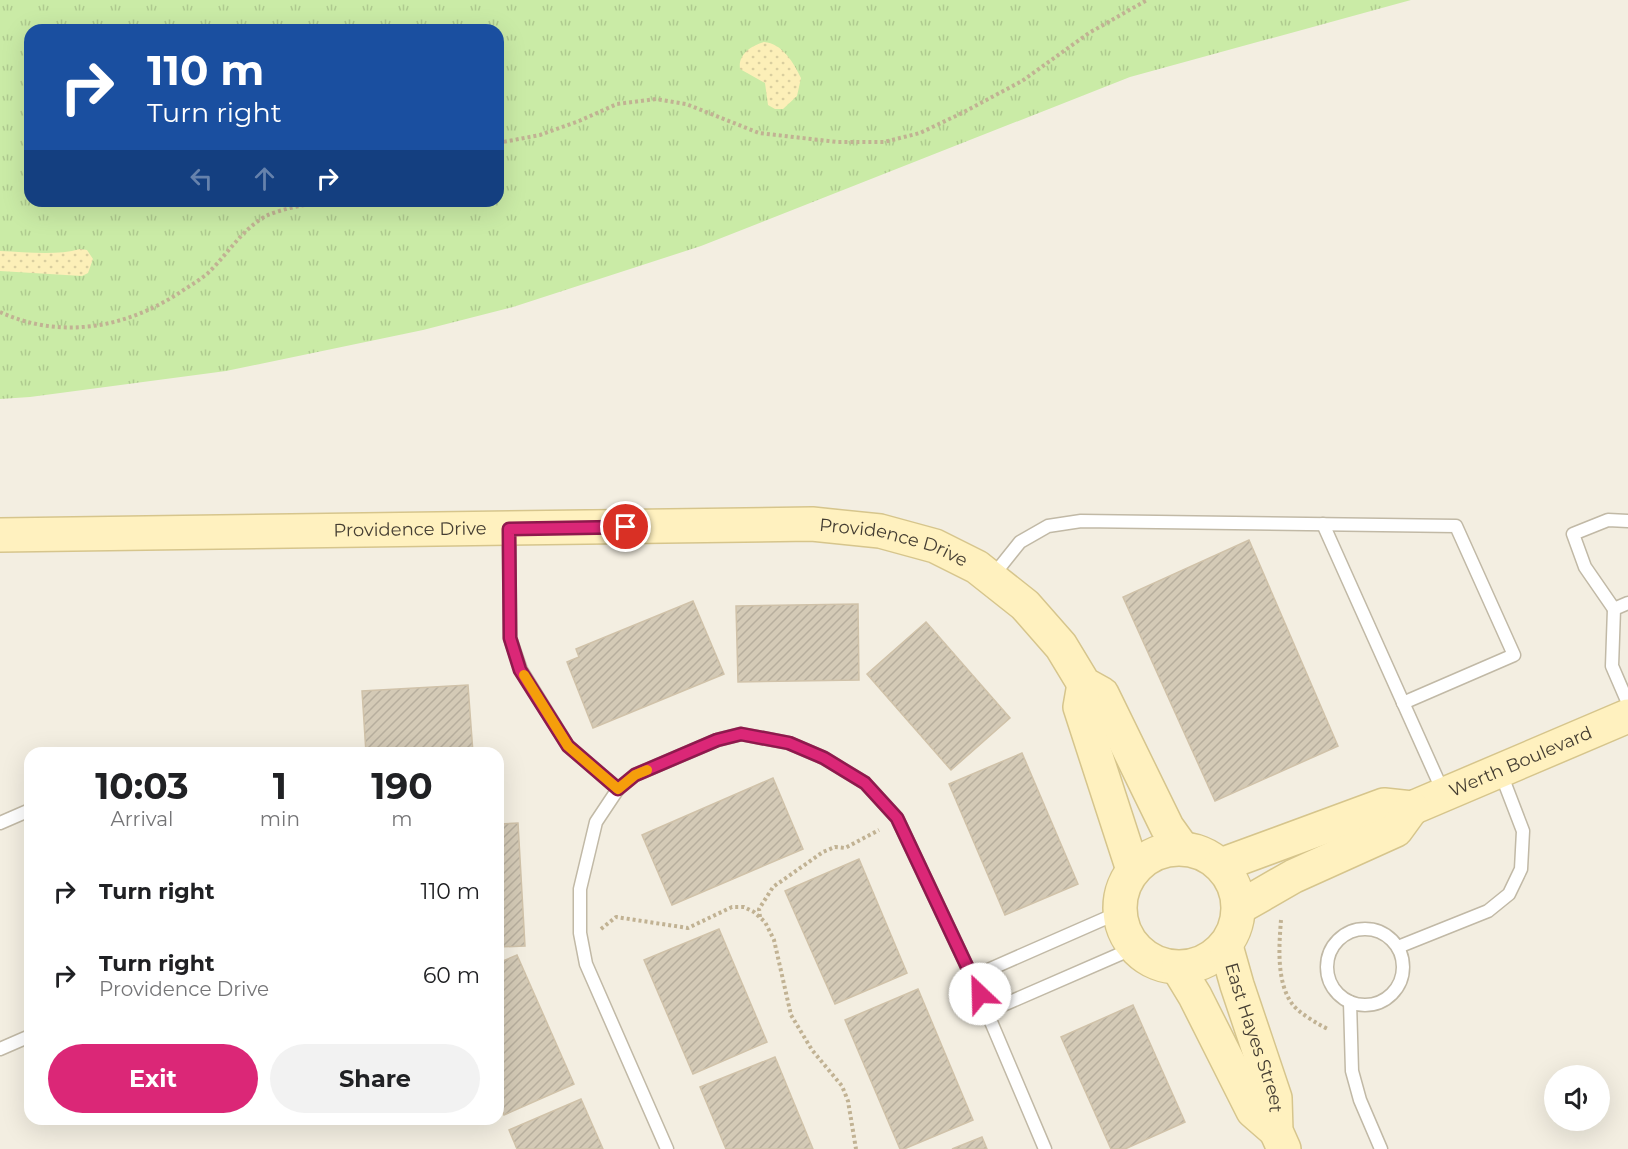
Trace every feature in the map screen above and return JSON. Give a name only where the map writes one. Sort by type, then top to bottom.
[{"type":"street","name":"Providence Drive","points":[[0,536],[823,525],[880,531],[935,546],[977,567],[1025,605],[1061,646],[1084,684],[1102,694],[1167,827],[1182,848]]},
{"type":"street","points":[[1084,684],[1080,707],[1133,870]]},
{"type":"street","name":"Werth Boulevard","points":[[1221,865],[1300,838],[1384,805],[1412,808],[1628,716]]},
{"type":"street","name":"Werth Boulevard","points":[[1240,907],[1294,876],[1396,830],[1412,808]]},
{"type":"street","points":[[1182,848],[1199,851],[1221,865],[1234,884],[1240,907],[1237,925],[1226,946],[1202,964],[1178,968],[1159,965],[1134,948],[1125,933],[1120,912],[1120,900],[1125,883],[1133,870],[1146,858],[1166,849],[1182,848]]},
{"type":"street","name":"East Hayes Street","points":[[1226,946],[1275,1098],[1280,1140]]},
{"type":"street","name":"East Hayes Street","points":[[1178,968],[1195,996],[1253,1111],[1280,1140]]},
{"type":"lane","points":[[1628,521],[1608,520],[1573,534],[1585,567],[1614,609],[1612,666],[1628,703]]},
{"type":"lane","points":[[992,577],[1020,542],[1048,526],[1082,521],[1456,526],[1514,655],[1403,703]]},
{"type":"lane","points":[[1323,524],[1444,794]]},
{"type":"lane","points":[[509,529],[510,638],[520,670],[568,746],[618,789]]},
{"type":"lane","points":[[1614,609],[1628,603]]},
{"type":"lane","points":[[667,1149],[586,964],[580,933],[580,889],[596,822],[618,789],[635,775],[717,740],[741,734],[789,743],[824,758],[865,783],[897,818],[972,977],[1045,1149]]},
{"type":"lane","points":[[1398,947],[1488,910],[1509,894],[1521,869],[1523,831],[1500,770]]},
{"type":"lane","points":[[0,823],[24,813]]},
{"type":"lane","points":[[972,977],[1120,912]]},
{"type":"lane","points":[[1366,929],[1378,931],[1390,938],[1398,947],[1403,959],[1400,983],[1394,993],[1373,1005],[1350,1002],[1339,995],[1331,984],[1327,972],[1328,959],[1333,946],[1353,931],[1366,929]]},
{"type":"lane","points":[[987,1012],[1134,948]]},
{"type":"lane","points":[[1350,1002],[1352,1071],[1360,1100],[1381,1149]]},
{"type":"lane","points":[[0,1050],[24,1039]]},
{"type":"path","points":[[504,142],[540,135],[617,104],[656,99],[686,104],[759,133],[837,142],[884,142],[920,133],[1022,81],[1089,33],[1147,0]]},
{"type":"path","points":[[0,312],[37,325],[57,328],[92,326],[122,320],[172,298],[207,274],[249,228],[268,215],[300,207]]},
{"type":"path","points":[[760,917],[759,909],[773,887],[823,852],[857,843],[897,818]]},
{"type":"path","points":[[580,933],[603,929],[616,917],[688,928],[732,907],[744,907],[760,917],[774,940],[790,1015],[812,1050],[842,1086],[848,1101],[856,1149]]},
{"type":"path","points":[[1282,916],[1280,964],[1286,994],[1291,1003],[1322,1026],[1351,1039]]},
{"type":"green space","points":[[0,0],[1411,0],[1130,77],[701,246],[513,307],[423,330],[226,371],[0,399]]},
{"type":"sand","points":[[764,42],[782,50],[791,60],[801,78],[797,96],[783,109],[775,109],[768,105],[765,83],[740,69],[741,59],[746,51]]},
{"type":"sand","points":[[87,250],[93,259],[88,273],[82,276],[0,271],[0,251],[51,253]]},
{"type":"building","points":[[1249,540],[1338,746],[1215,801],[1123,597]]},
{"type":"building","points":[[693,601],[724,674],[593,728],[567,662],[579,657],[576,649]]},
{"type":"building","points":[[858,604],[859,680],[738,682],[736,606]]},
{"type":"building","points":[[926,622],[1010,718],[951,770],[867,674]]},
{"type":"building","points":[[468,685],[473,747],[366,747],[362,691]]},
{"type":"building","points":[[1022,753],[1078,884],[1005,915],[949,784]]},
{"type":"building","points":[[773,778],[803,849],[672,905],[642,835]]},
{"type":"building","points":[[518,823],[525,946],[504,947],[504,824]]},
{"type":"building","points":[[859,859],[907,973],[835,1004],[785,891]]},
{"type":"building","points":[[719,929],[767,1042],[693,1074],[644,960]]},
{"type":"building","points":[[517,955],[574,1084],[504,1115],[504,960]]},
{"type":"building","points":[[918,989],[973,1120],[900,1149],[845,1020]]},
{"type":"building","points":[[1133,1005],[1185,1122],[1125,1149],[1111,1149],[1061,1037]]},
{"type":"building","points":[[775,1057],[813,1149],[726,1149],[700,1087]]},
{"type":"building","points":[[581,1099],[603,1149],[517,1149],[509,1130]]},
{"type":"building","points":[[982,1137],[987,1149],[952,1149]]},
{"type":"slow traffic","points":[[524,675],[568,746],[618,789],[635,775],[647,770]]},
{"type":"route","points":[[626,527],[509,529],[510,638],[520,670],[568,746],[618,789],[635,775],[717,740],[741,734],[789,743],[824,758],[865,783],[897,818],[980,994]]}]
